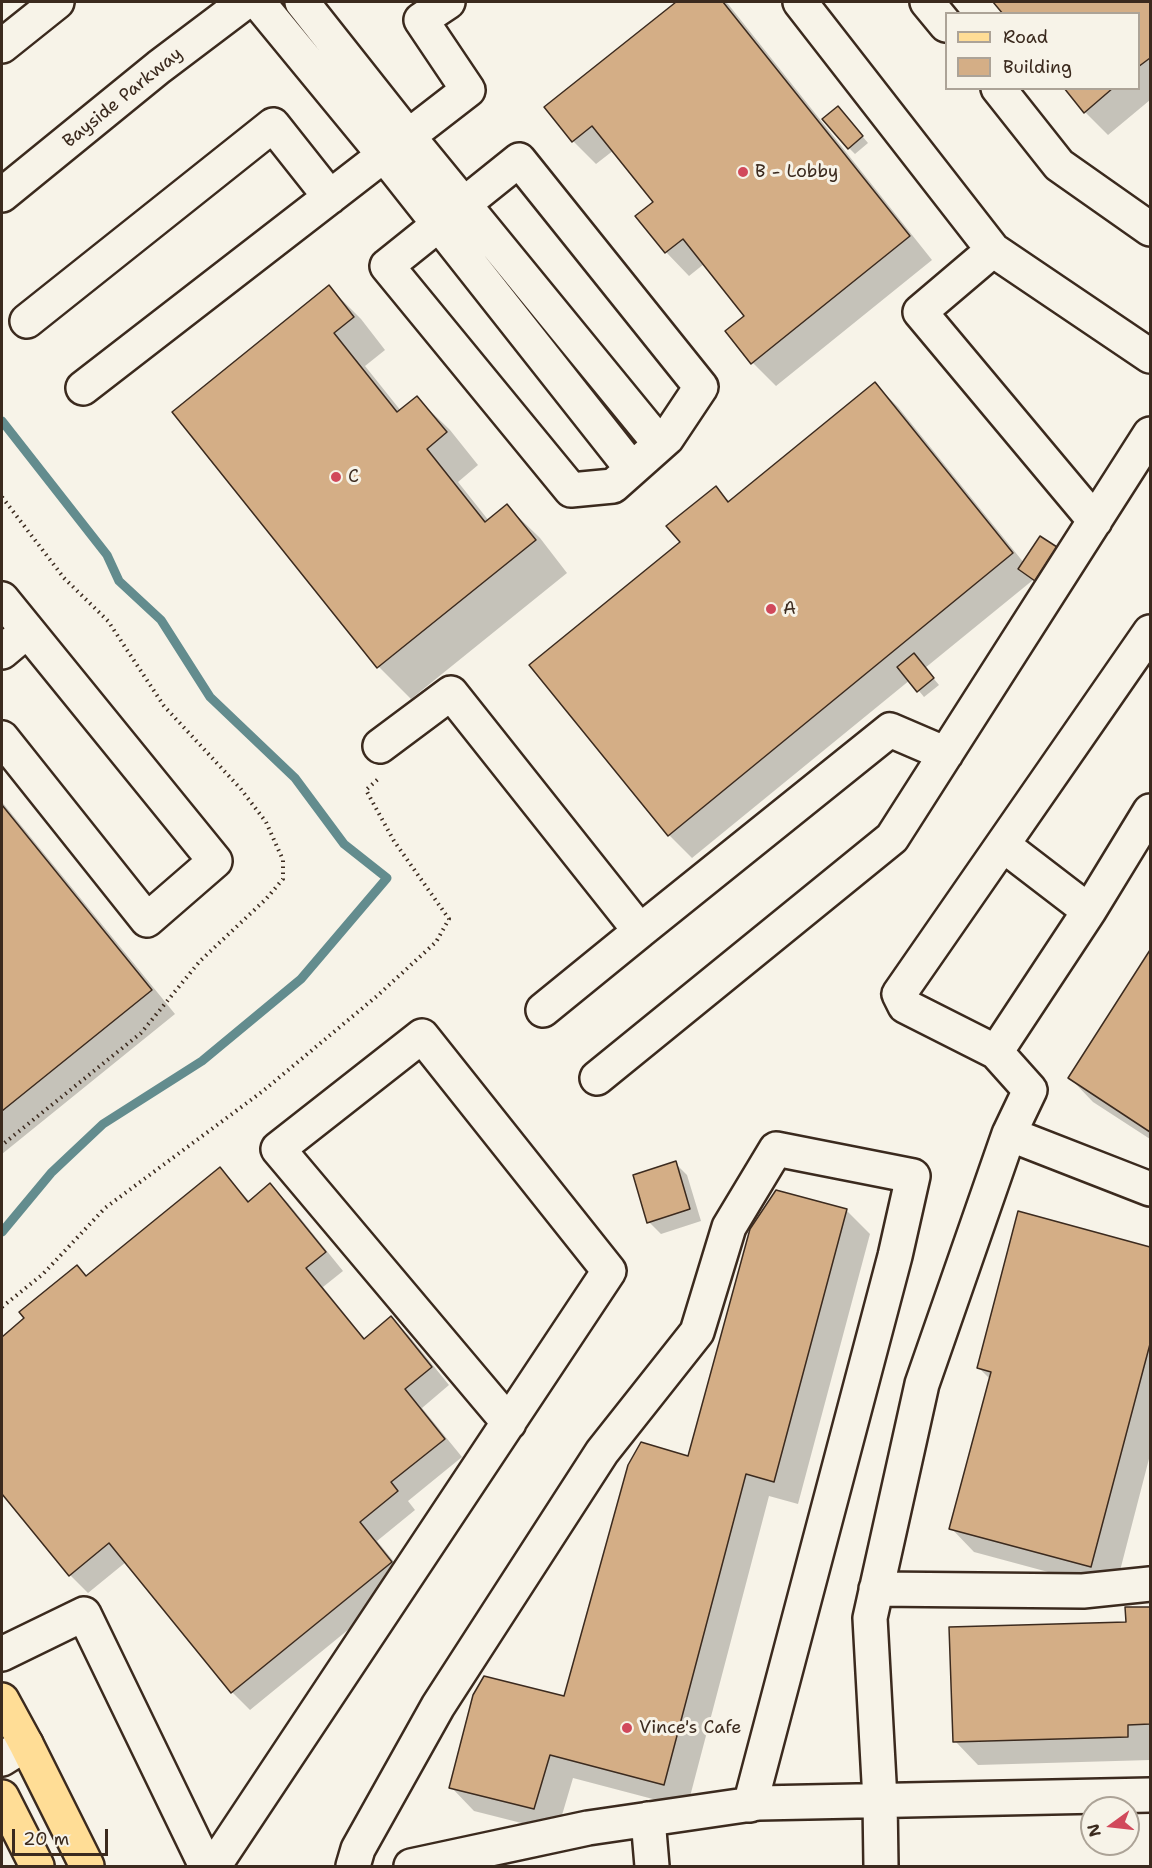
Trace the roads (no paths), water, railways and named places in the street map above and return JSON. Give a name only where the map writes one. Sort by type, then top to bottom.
[{"type":"main road","points":[[2,1700],[14,1751],[87,1866]]},
{"type":"main road","points":[[2,1797],[37,1866]]},
{"type":"street","points":[[2,46],[57,2]]},
{"type":"street","name":"Bayside Parkway","points":[[2,195],[159,68],[245,2]]},
{"type":"street","points":[[258,2],[396,146],[464,204],[660,444]]},
{"type":"street","points":[[302,2],[396,146],[439,225],[632,469]]},
{"type":"street","points":[[83,388],[468,90],[421,20],[448,2]]},
{"type":"street","points":[[800,2],[993,250],[1150,356]]},
{"type":"street","points":[[927,2],[945,24]]},
{"type":"street","points":[[1000,90],[1059,165],[1150,229]]},
{"type":"street","points":[[27,321],[273,125],[330,197]]},
{"type":"street","points":[[519,160],[701,387],[667,438],[613,486],[570,490],[387,266],[439,225],[519,160]]},
{"type":"street","points":[[993,250],[920,312],[1095,521]]},
{"type":"street","points":[[597,1078],[892,838],[1150,434]]},
{"type":"street","points":[[2,599],[215,861],[147,920],[2,738]]},
{"type":"street","points":[[2,652],[27,631]]},
{"type":"street","points":[[881,1866],[880,1800],[870,1618],[922,1384],[1009,1134],[1030,1090],[996,1052],[905,1006],[899,994],[1150,632]]},
{"type":"street","points":[[380,762],[451,693],[640,931]]},
{"type":"street","points":[[543,1010],[890,730],[946,754]]},
{"type":"street","points":[[996,1052],[1089,911],[1150,811]]},
{"type":"street","points":[[1003,845],[1089,911]]},
{"type":"street","points":[[214,1866],[609,1271],[422,1035],[278,1149],[508,1423]]},
{"type":"street","points":[[1009,1134],[1150,1188]]},
{"type":"street","points":[[354,1866],[358,1849],[438,1706],[602,1452],[697,1332],[729,1227],[776,1149],[913,1176],[895,1256],[750,1805]]},
{"type":"street","points":[[876,1589],[1083,1591],[1150,1584]]},
{"type":"street","points":[[2,1654],[84,1614],[207,1866]]},
{"type":"street","points":[[411,1866],[588,1828],[750,1805],[1150,1795]]},
{"type":"street","points":[[648,1819],[652,1866]]},
{"type":"waterway","points":[[2,421],[107,555],[119,581],[161,620],[210,697],[295,778],[344,844],[387,878],[301,979],[202,1061],[103,1124],[51,1173],[2,1232]]},
{"type":"place","name":"B - Lobby","points":[[743,172]]},
{"type":"place","name":"C","points":[[336,477]]},
{"type":"place","name":"A","points":[[771,609]]},
{"type":"place","name":"Vince's Cafe","points":[[627,1728]]}]
